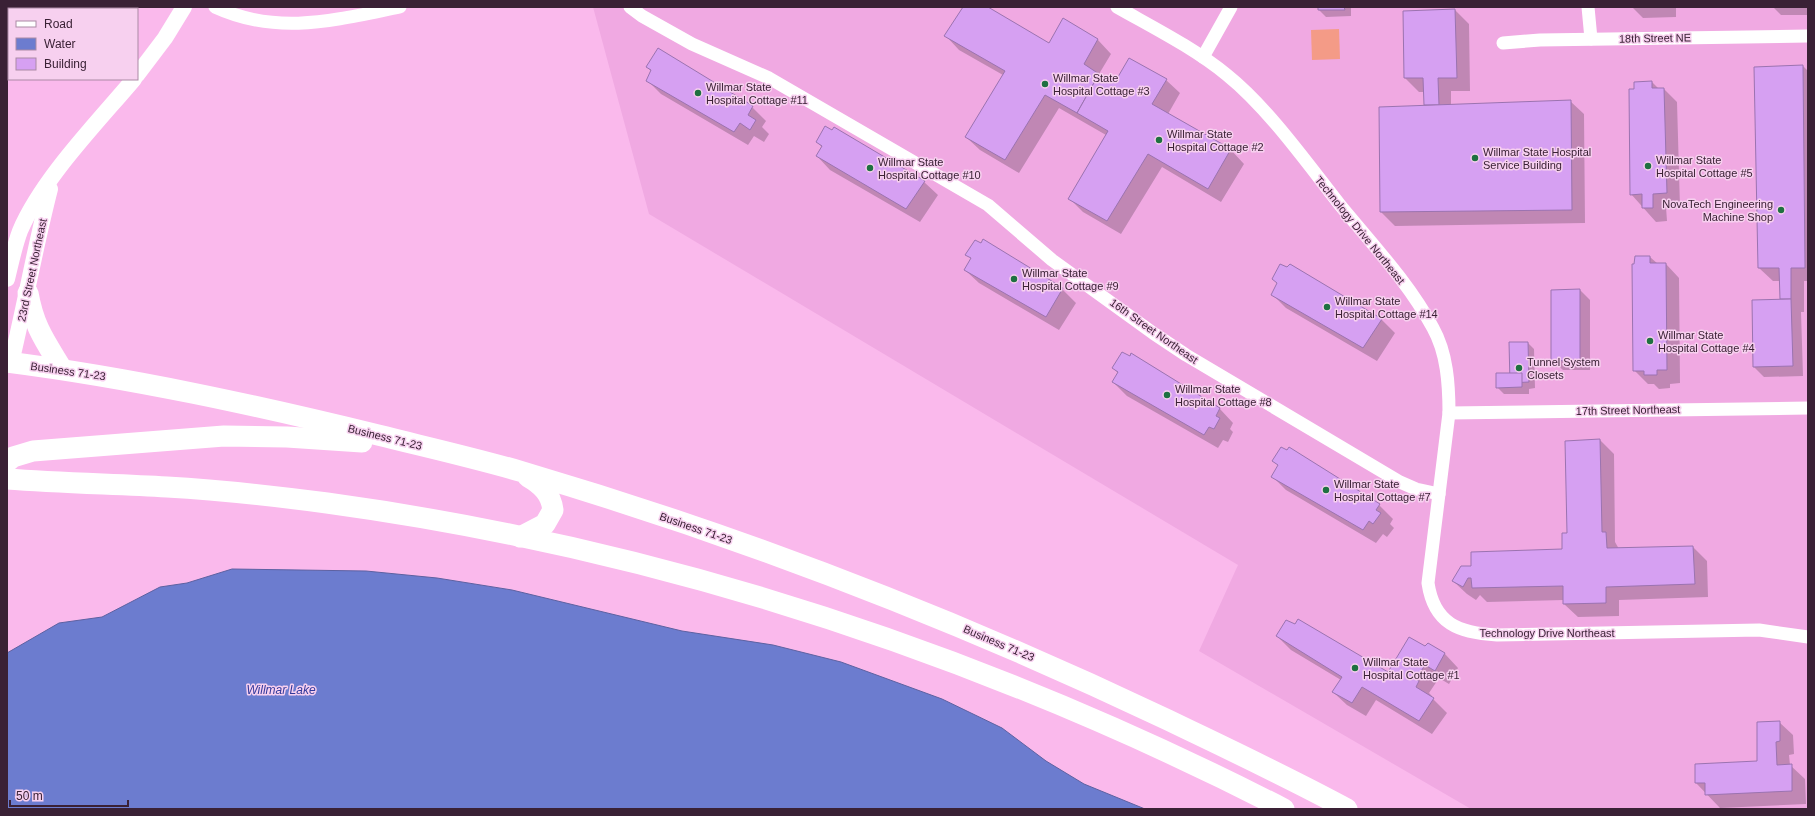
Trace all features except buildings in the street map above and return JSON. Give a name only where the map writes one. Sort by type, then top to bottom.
[{"type":"highway","points":[[28,293],[36,326],[62,369]]},
{"type":"highway","name":"Business 71-23","points":[[8,365],[62,369],[103,375],[248,405],[467,457],[519,471],[625,504],[889,598],[985,636],[1134,704],[1297,782],[1347,809]]},
{"type":"highway","points":[[7,462],[22,453],[33,451],[189,438],[254,435],[361,442],[467,457]]},
{"type":"highway","points":[[519,471],[542,486],[550,498],[553,510],[546,524],[520,537]]},
{"type":"highway","points":[[7,479],[171,487],[370,509],[600,553],[737,588],[835,619],[1007,682],[1107,724],[1211,772],[1284,809]]},
{"type":"street","points":[[138,74],[165,38],[184,7]]},
{"type":"street","points":[[215,7],[246,19],[269,23],[295,24],[322,22],[400,7]]},
{"type":"street","name":"16th Street Northeast","points":[[630,7],[642,16],[692,44],[769,78],[988,205],[1052,260],[1186,355],[1400,482],[1416,489],[1439,494]]},
{"type":"street","name":"Technology Drive Northeast","points":[[1117,7],[1203,57],[1238,84],[1260,106],[1401,280],[1433,328],[1440,344],[1448,379],[1449,413],[1428,583],[1434,605],[1447,622],[1457,628],[1469,632],[1497,635],[1759,630],[1808,637]]},
{"type":"street","points":[[1203,57],[1231,7]]},
{"type":"street","points":[[1588,7],[1591,39]]},
{"type":"street","name":"18th Street NE","points":[[1502,43],[1540,40],[1808,36]]},
{"type":"street","name":"23rd Street Northeast","points":[[7,279],[20,232],[30,212],[53,178],[133,80]]},
{"type":"street","name":"23rd Street Northeast","points":[[8,365],[28,293],[36,241],[53,178]]},
{"type":"street","name":"17th Street Northeast","points":[[1449,413],[1808,408]]},
{"type":"shaded area","points":[[593,7],[1808,7],[1808,809],[1471,809],[1199,651],[1238,565],[649,214]]},
{"type":"shaded area","points":[[1339,29],[1340,59],[1312,60],[1311,30]]},
{"type":"water","name":"Willmar Lake","points":[[232,569],[366,571],[437,578],[512,590],[682,631],[773,645],[841,662],[942,699],[1002,728],[1046,761],[1084,784],[1145,809],[7,809],[7,653],[59,623],[102,617],[160,587],[187,583]]},
{"type":"place","name":"Willmar State Hospital Cottage #3","points":[[1045,84]]},
{"type":"place","name":"Willmar State Hospital Cottage #11","points":[[698,93]]},
{"type":"place","name":"Willmar State Hospital Cottage #2","points":[[1159,140]]},
{"type":"place","name":"Willmar State Hospital Service Building","points":[[1475,158]]},
{"type":"place","name":"Willmar State Hospital Cottage #5","points":[[1648,166]]},
{"type":"place","name":"Willmar State Hospital Cottage #10","points":[[870,168]]},
{"type":"place","name":"NovaTech Engineering Machine Shop","points":[[1781,210]]},
{"type":"place","name":"Willmar State Hospital Cottage #9","points":[[1014,279]]},
{"type":"place","name":"Willmar State Hospital Cottage #14","points":[[1327,307]]},
{"type":"place","name":"Willmar State Hospital Cottage #4","points":[[1650,341]]},
{"type":"place","name":"Tunnel System Closets","points":[[1519,368]]},
{"type":"place","name":"Willmar State Hospital Cottage #8","points":[[1167,395]]},
{"type":"place","name":"Willmar State Hospital Cottage #7","points":[[1326,490]]},
{"type":"place","name":"Willmar State Hospital Cottage #1","points":[[1355,668]]}]
